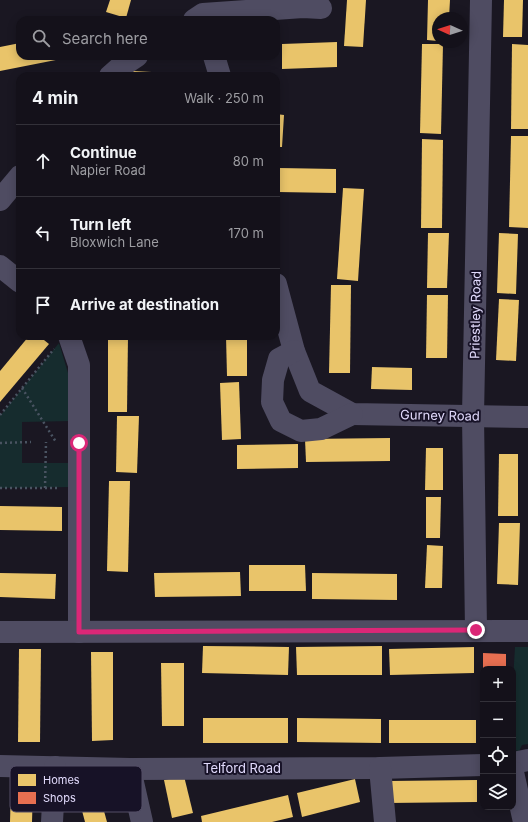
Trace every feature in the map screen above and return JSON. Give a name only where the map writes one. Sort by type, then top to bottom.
[{"type":"street","name":"Priestley Road","points":[[476,630],[473,416],[481,0]]},
{"type":"street","points":[[199,14],[303,6],[321,8]]},
{"type":"street","points":[[114,72],[131,60]]},
{"type":"street","points":[[215,60],[219,72]]},
{"type":"street","points":[[0,200],[16,181]]},
{"type":"street","points":[[0,266],[16,279]]},
{"type":"street","name":"Gurney Road","points":[[280,299],[294,351],[310,391],[352,414]]},
{"type":"street","points":[[62,342],[78,365],[79,632]]},
{"type":"street","name":"Gurney Road","points":[[294,351],[279,359],[273,380],[272,402],[281,421],[301,431],[321,429],[352,414],[528,417]]},
{"type":"street","points":[[0,632],[528,631]]},
{"type":"street","points":[[516,762],[528,760]]},
{"type":"street","name":"Telford Road","points":[[142,769],[380,768],[480,765]]},
{"type":"street","name":"Telford Road","points":[[0,766],[10,766]]},
{"type":"street","points":[[380,768],[385,822]]},
{"type":"street","points":[[513,774],[524,822]]},
{"type":"street","points":[[52,822],[53,812]]},
{"type":"street","points":[[140,812],[142,822]]},
{"type":"path","points":[[0,415],[62,342]]},
{"type":"path","points":[[22,388],[56,442]]},
{"type":"path","points":[[0,443],[31,442]]},
{"type":"path","points":[[45,488],[46,442]]},
{"type":"path","points":[[0,488],[79,488]]},
{"type":"green space","points":[[59,343],[68,373],[72,421],[22,422],[22,463],[73,463],[72,487],[0,488],[0,416]]},
{"type":"green space","points":[[515,647],[528,647],[528,744],[522,745],[519,751],[516,750],[516,666],[514,666]]},
{"type":"building: Homes","points":[[110,0],[131,0],[127,16],[119,16],[106,12]]},
{"type":"building: Homes","points":[[347,0],[366,0],[363,47],[344,46]]},
{"type":"building: Homes","points":[[428,0],[450,0],[449,12],[432,12],[432,40],[427,40]]},
{"type":"building: Homes","points":[[504,0],[523,0],[522,37],[503,37]]},
{"type":"building: Homes","points":[[337,42],[337,67],[282,69],[282,44]]},
{"type":"building: Homes","points":[[16,44],[16,60],[56,60],[0,71],[0,47]]},
{"type":"building: Homes","points":[[422,44],[432,44],[432,48],[443,48],[441,134],[420,133]]},
{"type":"building: Homes","points":[[512,44],[528,45],[528,129],[511,129]]},
{"type":"building: Homes","points":[[280,114],[284,115],[282,147],[280,147]]},
{"type":"building: Homes","points":[[511,136],[528,136],[528,228],[509,227]]},
{"type":"building: Homes","points":[[422,139],[443,140],[442,228],[421,228]]},
{"type":"building: Homes","points":[[280,168],[336,169],[336,193],[280,192]]},
{"type":"building: Homes","points":[[343,188],[364,189],[358,281],[337,279]]},
{"type":"building: Homes","points":[[428,233],[449,233],[447,288],[427,288]]},
{"type":"building: Homes","points":[[499,233],[518,234],[516,294],[497,293]]},
{"type":"building: Homes","points":[[331,285],[351,285],[350,373],[329,373]]},
{"type":"building: Homes","points":[[427,295],[448,295],[447,358],[426,358]]},
{"type":"building: Homes","points":[[499,299],[519,300],[516,361],[496,360]]},
{"type":"building: Homes","points":[[26,340],[44,340],[49,344],[0,402],[0,371]]},
{"type":"building: Homes","points":[[108,340],[128,340],[127,412],[108,412]]},
{"type":"building: Homes","points":[[226,340],[247,340],[247,376],[227,376]]},
{"type":"building: Homes","points":[[372,367],[412,368],[412,390],[371,389]]},
{"type":"building: Homes","points":[[239,382],[241,439],[222,440],[220,383]]},
{"type":"building: Homes","points":[[117,416],[139,416],[137,473],[116,472]]},
{"type":"building: Homes","points":[[390,438],[390,461],[306,462],[305,439]]},
{"type":"building: Homes","points":[[298,444],[298,468],[237,469],[237,445]]},
{"type":"building: Homes","points":[[426,448],[443,448],[443,490],[425,490]]},
{"type":"building: Homes","points":[[499,454],[518,454],[518,516],[498,516]]},
{"type":"building: Homes","points":[[109,481],[130,481],[128,572],[107,571]]},
{"type":"building: Homes","points":[[426,497],[441,497],[440,538],[426,538]]},
{"type":"building: Homes","points":[[0,506],[62,507],[62,531],[0,530]]},
{"type":"building: Homes","points":[[499,523],[520,523],[518,585],[497,584]]},
{"type":"building: Homes","points":[[427,545],[443,546],[442,588],[425,588]]},
{"type":"building: Homes","points":[[249,565],[305,565],[306,591],[249,591]]},
{"type":"building: Homes","points":[[240,572],[241,596],[155,597],[154,573]]},
{"type":"building: Homes","points":[[0,573],[56,574],[55,599],[0,597]]},
{"type":"building: Homes","points":[[312,573],[397,574],[397,600],[312,599]]},
{"type":"building: Homes","points":[[203,646],[289,647],[288,675],[202,673]]},
{"type":"building: Homes","points":[[382,646],[382,675],[297,675],[296,647]]},
{"type":"building: Homes","points":[[474,647],[474,673],[390,675],[389,649]]},
{"type":"building: Homes","points":[[19,649],[41,649],[40,742],[18,742]]},
{"type":"building: Homes","points":[[91,652],[113,652],[113,740],[92,741]]},
{"type":"building: Homes","points":[[161,663],[184,663],[184,726],[162,726]]},
{"type":"building: Homes","points":[[203,718],[288,718],[288,743],[203,743]]},
{"type":"building: Homes","points":[[297,718],[381,719],[381,743],[297,742]]},
{"type":"building: Homes","points":[[389,720],[476,720],[476,743],[389,743]]},
{"type":"building: Homes","points":[[184,776],[193,813],[172,818],[164,780]]},
{"type":"building: Homes","points":[[355,779],[360,802],[302,817],[297,793]]},
{"type":"building: Homes","points":[[477,780],[477,802],[388,803],[388,781]]},
{"type":"building: Homes","points":[[288,795],[293,817],[272,822],[202,822],[201,816]]},
{"type":"building: Homes","points":[[10,812],[32,812],[32,822],[10,822]]},
{"type":"building: Homes","points":[[82,812],[104,812],[107,822],[85,822]]},
{"type":"building: Shops","points":[[483,653],[506,654],[506,666],[483,666]]},
{"type":"route","points":[[79,443],[79,632],[476,630]]}]
